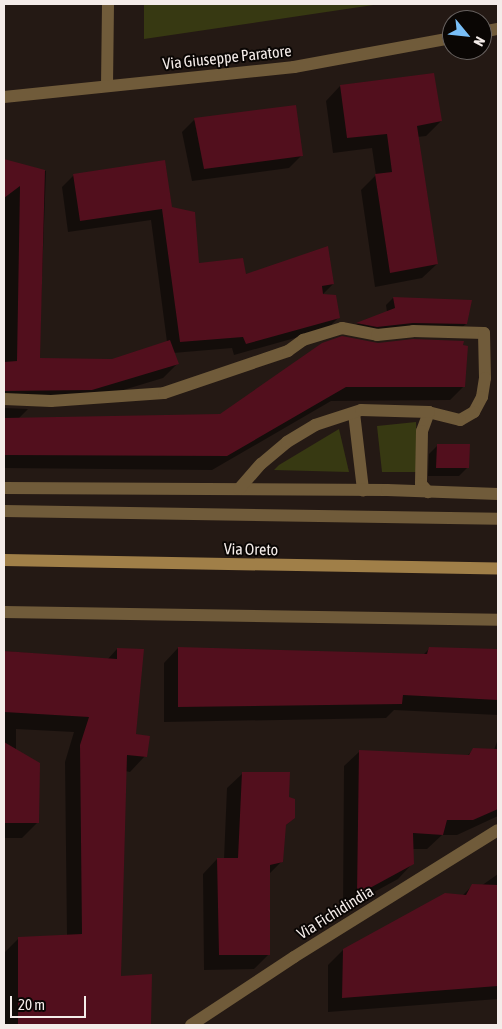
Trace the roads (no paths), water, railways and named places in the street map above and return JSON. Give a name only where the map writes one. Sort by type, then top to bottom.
[{"type":"street","points":[[107,86],[108,4]]},
{"type":"street","name":"Via Giuseppe Paratore","points":[[4,97],[294,67],[442,40]]},
{"type":"street","points":[[4,399],[51,400],[164,393],[288,351],[303,340],[342,328],[376,335],[413,330],[484,333],[485,378],[482,397],[474,412],[460,420],[429,412],[354,413],[315,425],[287,442],[261,464],[239,489]]},
{"type":"street","points":[[428,492],[421,484],[421,459],[422,431],[429,412]]},
{"type":"street","points":[[354,413],[363,490]]},
{"type":"street","points":[[4,488],[363,490],[498,494]]},
{"type":"street","points":[[4,511],[498,519]]},
{"type":"street","name":"Via Oreto","points":[[4,560],[498,569]]},
{"type":"street","points":[[4,612],[498,620]]},
{"type":"street","name":"Via Fichidindia","points":[[191,1025],[294,957],[498,830]]}]
